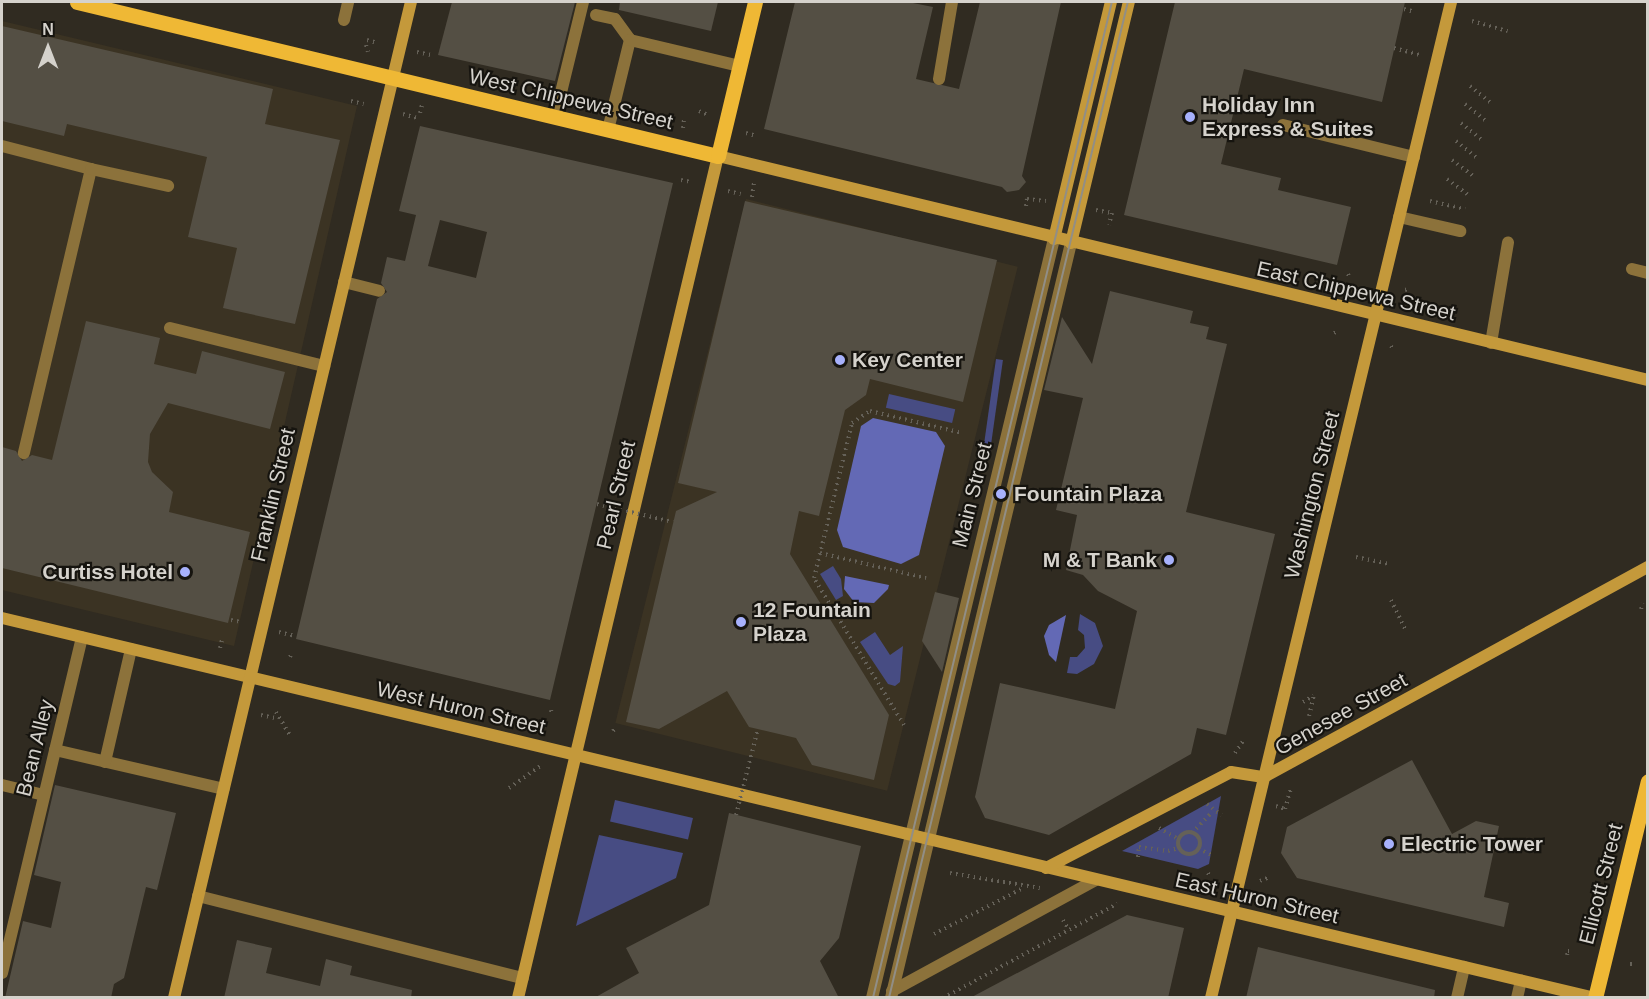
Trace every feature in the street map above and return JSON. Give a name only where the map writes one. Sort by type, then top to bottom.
[{"type":"main road","name":"West Chippewa Street","points":[[77,2],[718,156]]},
{"type":"main road","name":"Pearl Street","points":[[718,156],[755,2]]},
{"type":"main road","name":"Ellicott Street","points":[[1595,998],[1647,781]]},
{"type":"street","points":[[344,20],[348,2]]},
{"type":"street","name":"Franklin Street","points":[[174,998],[411,2]]},
{"type":"street","points":[[555,117],[584,2]]},
{"type":"street","points":[[939,79],[952,2]]},
{"type":"street","name":"Main Street","points":[[872,998],[1111,2]]},
{"type":"street","name":"Main Street","points":[[891,994],[1129,2]]},
{"type":"street","name":"Washington Street","points":[[1210,998],[1451,2]]},
{"type":"street","points":[[596,15],[615,19],[630,40],[739,66]]},
{"type":"street","points":[[608,130],[630,40]]},
{"type":"street","points":[[1283,124],[1414,157]]},
{"type":"street","points":[[2,146],[168,186]]},
{"type":"street","name":"West Chippewa Street","points":[[718,156],[1054,239]]},
{"type":"street","name":"Pearl Street","points":[[518,998],[718,156]]},
{"type":"street","points":[[24,453],[91,169]]},
{"type":"street","points":[[1399,217],[1460,231]]},
{"type":"street","name":"East Chippewa Street","points":[[1054,239],[1647,380]]},
{"type":"street","points":[[1491,343],[1508,242]]},
{"type":"street","points":[[1632,269],[1647,273]]},
{"type":"street","points":[[344,282],[379,291]]},
{"type":"street","points":[[170,328],[324,366]]},
{"type":"street","name":"Genesee Street","points":[[1046,868],[1231,772],[1264,777],[1647,567]]},
{"type":"street","name":"West Huron Street","points":[[2,618],[910,836]]},
{"type":"street","name":"Bean Alley","points":[[2,973],[82,637]]},
{"type":"street","points":[[105,762],[131,649]]},
{"type":"street","points":[[55,750],[224,789]]},
{"type":"street","points":[[2,785],[44,795]]},
{"type":"street","name":"East Huron Street","points":[[910,836],[1595,998]]},
{"type":"street","points":[[891,994],[1096,880]]},
{"type":"street","points":[[198,896],[523,978]]},
{"type":"street","points":[[1457,998],[1464,967]]},
{"type":"street","points":[[1517,998],[1521,980]]},
{"type":"path","points":[[1404,9],[1412,11]]},
{"type":"path","points":[[1472,21],[1508,31]]},
{"type":"path","points":[[368,52],[367,43],[378,43]]},
{"type":"path","points":[[1394,48],[1437,59]]},
{"type":"path","points":[[416,52],[431,54]]},
{"type":"path","points":[[1470,86],[1491,103]]},
{"type":"path","points":[[351,101],[364,104]]},
{"type":"path","points":[[1465,104],[1486,121]]},
{"type":"path","points":[[699,111],[708,115]]},
{"type":"path","points":[[401,113],[417,118]]},
{"type":"path","points":[[683,128],[684,120]]},
{"type":"path","points":[[1461,123],[1482,140]]},
{"type":"path","points":[[746,133],[757,136]]},
{"type":"path","points":[[1456,141],[1477,158]]},
{"type":"path","points":[[1452,160],[1473,176]]},
{"type":"path","points":[[1447,178],[1468,195]]},
{"type":"path","points":[[752,197],[755,179]]},
{"type":"path","points":[[681,180],[691,182]]},
{"type":"path","points":[[728,191],[741,195]]},
{"type":"path","points":[[1026,206],[1027,199],[1048,201]]},
{"type":"path","points":[[1430,201],[1465,209]]},
{"type":"path","points":[[1092,210],[1112,213],[1109,225]]},
{"type":"path","points":[[904,725],[814,578],[852,423],[870,411],[962,433]]},
{"type":"path","points":[[597,504],[673,522]]},
{"type":"path","points":[[820,553],[926,578]]},
{"type":"path","points":[[1356,557],[1389,564]]},
{"type":"path","points":[[1391,600],[1406,629]]},
{"type":"path","points":[[1641,609],[1643,603]]},
{"type":"path","points":[[231,620],[242,622]]},
{"type":"path","points":[[279,632],[295,636]]},
{"type":"path","points":[[220,648],[222,639]]},
{"type":"path","points":[[1303,702],[1314,695],[1309,716]]},
{"type":"path","points":[[276,712],[291,737]]},
{"type":"path","points":[[261,715],[275,718]]},
{"type":"path","points":[[736,814],[758,729]]},
{"type":"path","points":[[1235,753],[1243,741]]},
{"type":"path","points":[[509,788],[540,766]]},
{"type":"path","points":[[1275,806],[1284,809],[1291,788]]},
{"type":"path","points":[[1204,802],[1221,815]]},
{"type":"path","points":[[1179,840],[1191,833],[1213,811]]},
{"type":"path","points":[[1159,827],[1179,840]]},
{"type":"path","points":[[1191,833],[1198,839],[1198,849]]},
{"type":"path","points":[[1136,840],[1139,847],[1138,857]]},
{"type":"path","points":[[1179,840],[1179,848]]},
{"type":"path","points":[[1139,847],[1168,851],[1179,848],[1190,854],[1198,849]]},
{"type":"path","points":[[1198,849],[1212,855]]},
{"type":"path","points":[[950,873],[1022,888],[1048,888]]},
{"type":"path","points":[[1260,881],[1267,878]]},
{"type":"path","points":[[934,934],[1022,888]]},
{"type":"path","points":[[943,998],[1118,904]]},
{"type":"path","points":[[1063,920],[1069,930]]},
{"type":"path","points":[[1029,939],[1035,948]]},
{"type":"path","points":[[1006,951],[1011,961]]},
{"type":"path","points":[[1567,955],[1568,951],[1573,951]]},
{"type":"path","points":[[971,970],[976,980]]},
{"type":"shaded area","points":[[2,21],[357,106],[234,646],[2,590]]},
{"type":"shaded area","points":[[746,199],[1018,267],[887,791],[615,723]]},
{"type":"shaded area","points":[[996,359],[1003,360],[990,454],[983,453]]},
{"type":"shaded area","points":[[889,394],[955,409],[952,423],[886,408]]},
{"type":"shaded area","points":[[873,418],[936,432],[945,446],[919,555],[901,564],[843,547],[837,530],[861,426]]},
{"type":"shaded area","points":[[833,566],[841,579],[843,596],[836,600],[820,574]]},
{"type":"shaded area","points":[[845,576],[889,585],[888,589],[874,603],[854,602],[844,589]]},
{"type":"shaded area","points":[[1080,614],[1095,623],[1103,646],[1094,664],[1077,674],[1067,673],[1070,657],[1077,657],[1085,648],[1084,635],[1078,630]]},
{"type":"shaded area","points":[[1066,615],[1056,662],[1049,655],[1044,636],[1049,625]]},
{"type":"shaded area","points":[[875,632],[890,655],[903,646],[900,682],[895,686],[888,684],[860,642]]},
{"type":"shaded area","points":[[1221,796],[1209,864],[1198,869],[1122,851]]},
{"type":"shaded area","points":[[615,800],[693,818],[688,839],[610,821]]},
{"type":"shaded area","points":[[599,835],[683,853],[676,878],[576,926]]},
{"type":"building","points":[[452,2],[575,2],[555,81],[438,55]]},
{"type":"building","points":[[620,2],[718,2],[711,31],[619,10]]},
{"type":"building","points":[[795,2],[908,2],[933,7],[916,79],[959,89],[980,2],[1061,2],[1022,176],[1026,182],[1019,190],[1007,192],[1002,187],[764,129]]},
{"type":"building","points":[[1175,2],[1405,2],[1382,102],[1244,69],[1221,164],[1281,178],[1278,190],[1351,207],[1337,265],[1124,215]]},
{"type":"building","points":[[2,26],[273,89],[265,124],[340,140],[295,324],[223,308],[237,248],[188,237],[207,157],[67,124],[64,136],[2,121]]},
{"type":"building","points":[[420,126],[673,183],[550,700],[296,639],[377,299],[387,292],[381,283],[387,257],[405,261],[416,215],[399,211]],"holes":[[[440,220],[487,232],[476,278],[428,266]]]},
{"type":"building","points":[[745,201],[997,260],[963,402],[870,379],[866,395],[845,410],[819,516],[799,511],[790,554],[889,715],[874,780],[812,765],[796,738],[749,727],[727,691],[659,729],[626,722],[676,511],[717,492],[678,483]]},
{"type":"building","name":"M & T Bank","points":[[1110,291],[1193,311],[1190,323],[1209,327],[1206,339],[1227,344],[1186,512],[1275,534],[1226,735],[1197,728],[1191,754],[1049,835],[985,818],[975,797],[1000,683],[1115,709],[1137,611],[1098,591],[1083,575],[1066,570],[1077,515],[1056,510],[1083,398],[1044,390],[1062,317],[1092,364]]},
{"type":"building","points":[[86,321],[160,338],[154,364],[196,374],[202,351],[285,372],[270,429],[168,403],[150,434],[148,462],[152,472],[173,492],[169,512],[250,532],[228,623],[2,568],[2,447],[16,451],[22,461],[32,455],[52,460]]},
{"type":"building","points":[[935,592],[959,598],[942,672],[922,641]]},
{"type":"building","name":"Electric Tower","points":[[1412,760],[1452,834],[1476,821],[1499,826],[1484,897],[1509,903],[1504,927],[1297,878],[1281,853],[1287,827]]},
{"type":"building","points":[[55,785],[176,813],[157,890],[146,887],[124,978],[114,984],[111,998],[5,998],[23,921],[51,928],[61,882],[34,875]]},
{"type":"building","points":[[729,813],[861,846],[839,938],[820,961],[839,998],[594,998],[639,973],[626,948],[709,905]]},
{"type":"building","points":[[1127,915],[1184,928],[1168,998],[970,998]]},
{"type":"building","points":[[237,940],[272,948],[266,973],[320,986],[326,959],[352,966],[350,975],[412,990],[411,998],[224,998]]},
{"type":"building","points":[[1258,947],[1435,990],[1434,998],[1246,998]]},
{"type":"tram line","points":[[873,998],[1112,2]]},
{"type":"tram line","points":[[889,998],[1128,2]]},
{"type":"place","name":"Holiday Inn Express & Suites","points":[[1190,117]]},
{"type":"place","name":"Key Center","points":[[840,360]]},
{"type":"place","name":"Fountain Plaza","points":[[1001,494]]},
{"type":"place","name":"M & T Bank","points":[[1169,560]]},
{"type":"place","name":"Curtiss Hotel","points":[[185,572]]},
{"type":"place","name":"12 Fountain Plaza","points":[[741,622]]},
{"type":"place","name":"Electric Tower","points":[[1389,844]]}]
